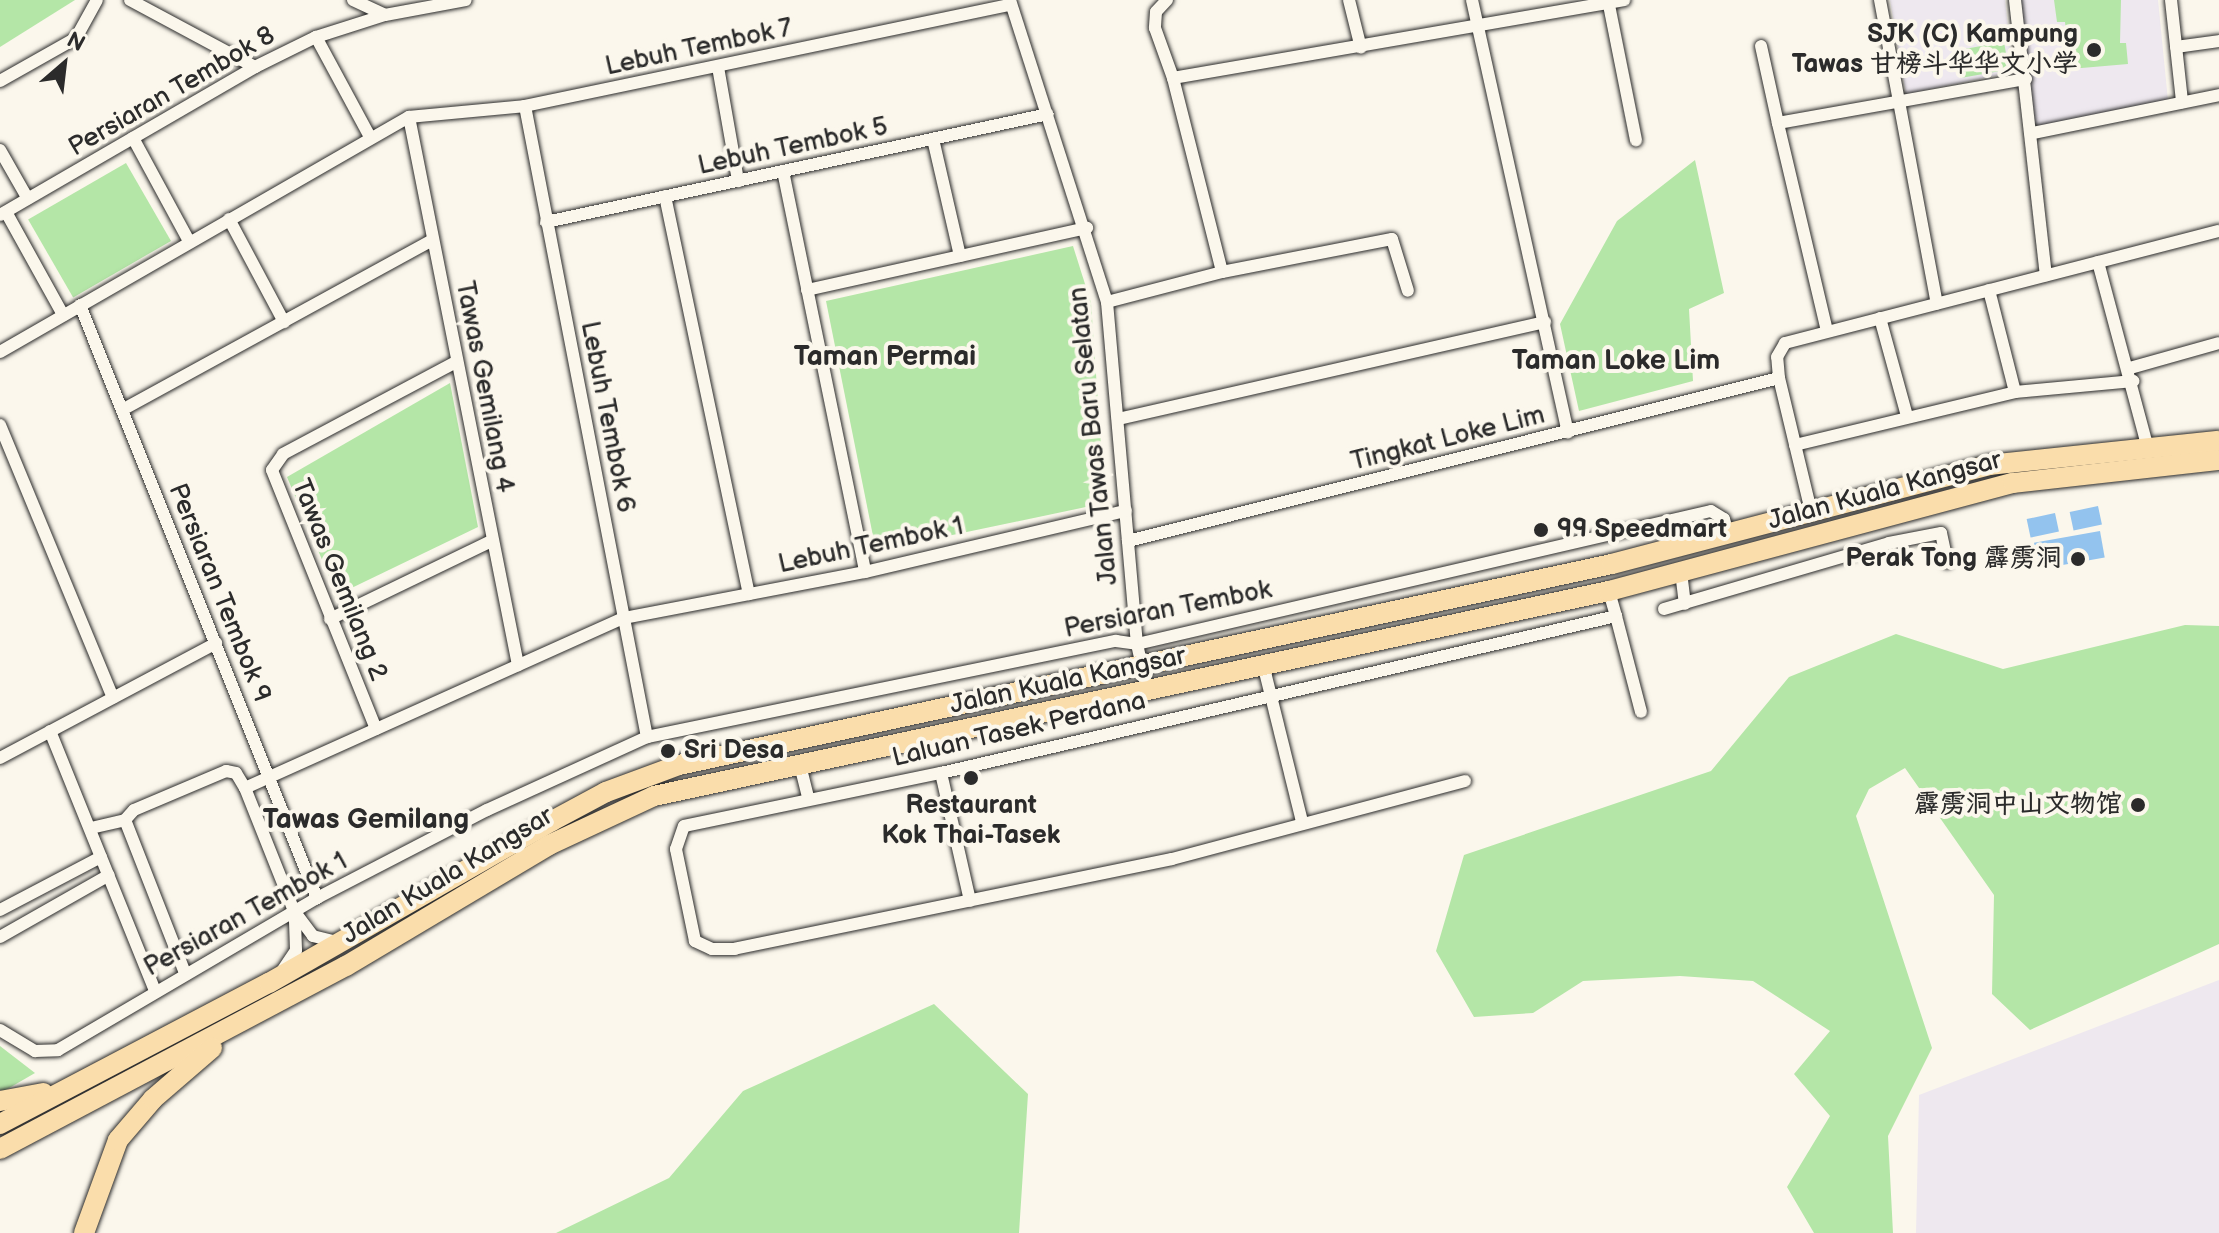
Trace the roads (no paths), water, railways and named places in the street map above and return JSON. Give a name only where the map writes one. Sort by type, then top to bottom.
[{"type":"highway","name":"Jalan Kuala Kangsar","points":[[0,1124],[344,942],[606,792],[679,765],[839,729],[1139,653],[1612,564],[1989,465],[2147,445],[2219,441]]},
{"type":"highway","name":"Jalan Kuala Kangsar","points":[[0,1149],[402,935],[615,810],[665,793],[1147,689],[1264,668],[1609,591],[2013,483],[2219,460]]},
{"type":"highway","points":[[750,747],[760,754],[790,756],[800,765],[808,749],[833,738],[839,729]]},
{"type":"highway","points":[[84,1233],[118,1140],[227,1029]]},
{"type":"highway","points":[[0,1101],[83,1081]]},
{"type":"street","points":[[0,81],[76,38],[97,0]]},
{"type":"street","points":[[130,0],[255,67]]},
{"type":"street","points":[[353,0],[385,15]]},
{"type":"street","name":"Persiaran Tembok 8","points":[[3,214],[255,67],[316,37],[385,15],[466,0]]},
{"type":"street","points":[[1167,0],[1156,12],[1155,28],[1173,78],[1222,272]]},
{"type":"street","points":[[1349,0],[1361,48]]},
{"type":"street","points":[[1472,0],[1568,432]]},
{"type":"street","points":[[1173,78],[1480,28],[1624,0]]},
{"type":"street","points":[[1880,0],[1903,102],[1937,304]]},
{"type":"street","points":[[2015,0],[2033,133],[2046,275]]},
{"type":"street","points":[[2171,0],[2182,102]]},
{"type":"street","name":"Lebuh Tembok 7","points":[[0,352],[409,117],[525,106],[1010,3]]},
{"type":"street","name":"Jalan Tawas Baru Selatan","points":[[1010,3],[1087,228],[1107,302],[1139,653],[1147,689]]},
{"type":"street","points":[[1609,5],[1636,140]]},
{"type":"street","points":[[316,37],[370,137]]},
{"type":"street","points":[[2176,47],[2219,41]]},
{"type":"street","points":[[1761,46],[1827,331]]},
{"type":"street","points":[[718,67],[738,181]]},
{"type":"street","points":[[1778,123],[2026,79]]},
{"type":"street","points":[[2033,133],[2219,95]]},
{"type":"street","name":"Lebuh Tembok 6","points":[[525,106],[647,737]]},
{"type":"street","name":"Lebuh Tembok 5","points":[[546,222],[1048,114]]},
{"type":"street","name":"Tawas Gemilang 4","points":[[409,117],[518,665]]},
{"type":"street","points":[[133,138],[189,241]]},
{"type":"street","points":[[933,139],[960,256]]},
{"type":"street","points":[[0,150],[28,199]]},
{"type":"street","points":[[783,171],[865,572]]},
{"type":"street","points":[[665,196],[749,594]]},
{"type":"street","points":[[3,214],[63,315]]},
{"type":"street","points":[[229,219],[284,322]]},
{"type":"street","points":[[807,290],[1087,228]]},
{"type":"street","points":[[1811,511],[1779,378],[1779,349],[1827,331],[2219,231]]},
{"type":"street","points":[[122,410],[433,240]]},
{"type":"street","points":[[1107,302],[1222,272],[1384,240],[1397,243],[1408,291]]},
{"type":"street","points":[[2098,262],[2132,375],[2147,445]]},
{"type":"street","points":[[1989,290],[2015,392]]},
{"type":"street","name":"Persiaran Tembok 9","points":[[80,305],[317,898]]},
{"type":"street","points":[[1880,318],[1907,416]]},
{"type":"street","points":[[1118,419],[1545,322]]},
{"type":"street","points":[[1795,445],[2015,392],[2132,375],[2219,343]]},
{"type":"street","name":"Tawas Gemilang 2","points":[[376,729],[273,480],[274,465],[283,454],[456,362]]},
{"type":"street","name":"Tingkat Loke Lim","points":[[1128,541],[1779,378]]},
{"type":"street","points":[[0,425],[113,698]]},
{"type":"street","name":"Lebuh Tembok 1","points":[[245,788],[624,618],[865,572],[1126,511]]},
{"type":"street","name":"Persiaran Tembok","points":[[647,737],[1116,641],[1139,653],[1711,511],[1724,519],[1728,534]]},
{"type":"street","points":[[1883,518],[1889,543]]},
{"type":"street","points":[[1664,609],[1889,543],[1942,533],[1947,562]]},
{"type":"street","points":[[330,619],[491,541]]},
{"type":"street","points":[[1681,572],[1685,604]]},
{"type":"street","points":[[1609,591],[1641,712]]},
{"type":"street","name":"Laluan Tasek Perdana","points":[[970,901],[735,949],[712,949],[695,941],[676,849],[684,826],[941,773],[1616,616]]},
{"type":"street","points":[[0,741],[3,756],[216,643]]},
{"type":"street","points":[[1264,668],[1302,821]]},
{"type":"street","points":[[50,731],[155,991]]},
{"type":"street","name":"Persiaran Tembok 1","points":[[0,1030],[35,1051],[58,1050],[317,898],[487,810],[647,737]]},
{"type":"street","points":[[800,765],[808,798]]},
{"type":"street","points":[[91,828],[125,820],[134,810],[226,771],[236,773],[245,788],[294,911],[313,936],[344,942]]},
{"type":"street","points":[[941,773],[970,901],[1172,859],[1302,821],[1465,781]]},
{"type":"street","points":[[125,820],[185,973]]},
{"type":"street","points":[[0,910],[101,857]]},
{"type":"street","points":[[0,937],[109,875]]},
{"type":"street","points":[[269,983],[296,950],[294,911]]},
{"type":"water","points":[[2098,506],[2102,525],[2074,531],[2070,512]]},
{"type":"water","points":[[2055,513],[2059,532],[2031,538],[2027,519]]},
{"type":"water","points":[[2100,531],[2105,558],[2039,569],[2034,543]]},
{"type":"place","name":"SJK (C) Kampung Tawas 甘榜斗华华文小学","points":[[2094,50]]},
{"type":"place","name":"99 Speedmart","points":[[1541,530]]},
{"type":"place","name":"Perak Tong 霹雳洞","points":[[2078,559]]},
{"type":"place","name":"Sri Desa","points":[[668,751]]},
{"type":"place","name":"Restaurant Kok Thai-Tasek","points":[[971,778]]},
{"type":"place","name":"霹雳洞中山文物馆","points":[[2138,805]]},
{"type":"district","name":"Taman Permai","points":[[885,357]]},
{"type":"district","name":"Taman Loke Lim","points":[[1616,361]]},
{"type":"district","name":"Tawas Gemilang","points":[[366,820]]}]
